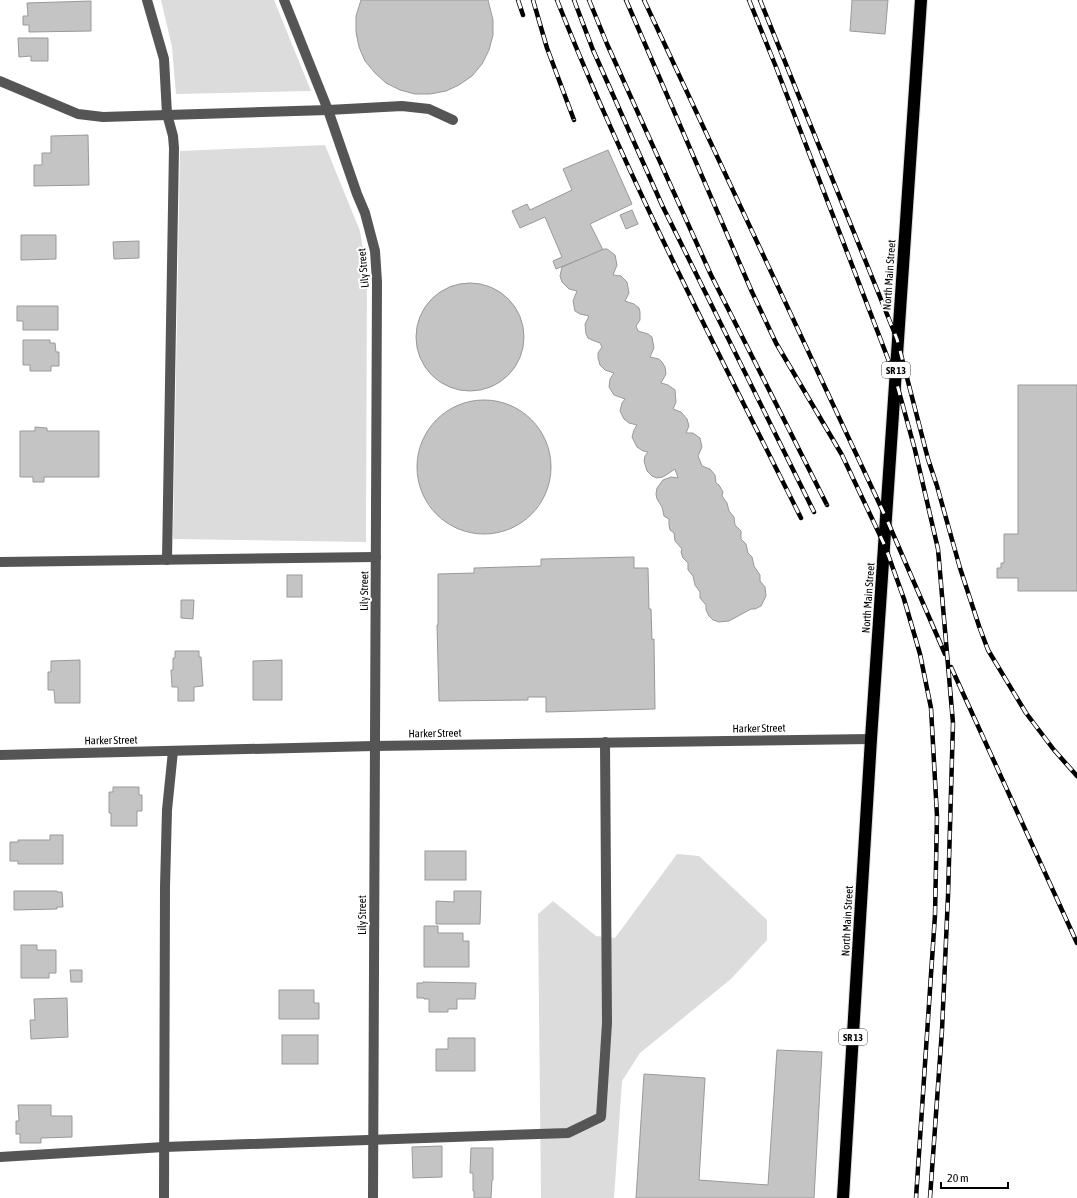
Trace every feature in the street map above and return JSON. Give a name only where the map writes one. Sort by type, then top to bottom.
[{"type":"highway","name":"North Main Street","points":[[843,1198],[871,739],[921,0]]},
{"type":"street","points":[[148,0],[164,59],[167,114],[173,136],[174,148],[167,560]]},
{"type":"street","name":"Lily Street","points":[[284,0],[328,110],[357,194],[365,212],[375,251],[377,282],[373,1198]]},
{"type":"street","points":[[0,81],[78,114],[103,117],[328,110],[402,106],[429,109],[453,120]]},
{"type":"street","points":[[0,562],[376,557]]},
{"type":"street","name":"Harker Street","points":[[0,755],[374,746],[871,739]]},
{"type":"street","points":[[0,1157],[164,1147],[568,1132],[601,1117],[607,1023],[605,742]]},
{"type":"street","points":[[164,1198],[165,887],[167,810],[173,751]]},
{"type":"shaded area","points":[[161,0],[274,0],[311,91],[176,94],[172,47]]},
{"type":"shaded area","points":[[325,145],[360,231],[367,273],[366,542],[173,539],[180,151]]},
{"type":"shaded area","points":[[677,854],[699,856],[767,920],[767,940],[731,979],[640,1053],[622,1081],[614,1198],[541,1198],[538,914],[553,901],[596,936],[615,938]]},
{"type":"building","points":[[361,0],[488,0],[493,20],[493,35],[489,50],[482,64],[472,76],[459,85],[446,91],[430,94],[415,94],[400,90],[386,83],[365,61],[359,47],[356,32],[356,16]]},
{"type":"building","points":[[852,0],[888,0],[885,34],[850,31]]},
{"type":"building","points":[[91,1],[91,31],[29,32],[29,25],[23,25],[23,16],[28,16],[27,3]]},
{"type":"building","points":[[18,38],[48,38],[48,61],[31,61],[31,56],[19,57]]},
{"type":"building","points":[[88,135],[89,185],[34,186],[34,165],[42,165],[42,153],[51,153],[51,136]]},
{"type":"building","points":[[608,150],[632,204],[590,224],[603,250],[556,269],[553,261],[562,257],[545,217],[520,228],[512,211],[527,204],[530,210],[572,190],[563,169]]},
{"type":"building","points":[[632,210],[638,224],[626,229],[620,215]]},
{"type":"building","points":[[21,235],[56,235],[56,259],[21,260]]},
{"type":"building","points":[[139,241],[139,258],[114,259],[113,242]]},
{"type":"building","points":[[607,249],[615,255],[617,265],[613,275],[621,276],[627,282],[629,293],[625,301],[634,304],[639,308],[640,320],[636,326],[638,331],[652,337],[654,348],[650,357],[659,359],[665,367],[666,374],[661,383],[668,385],[675,390],[676,402],[673,409],[681,412],[687,419],[689,426],[686,433],[693,433],[700,438],[702,447],[698,456],[702,466],[710,469],[715,475],[716,483],[723,492],[722,496],[727,503],[729,511],[734,517],[735,525],[741,531],[741,539],[746,544],[748,553],[752,557],[754,566],[760,575],[760,581],[765,587],[766,596],[761,606],[751,609],[729,621],[719,622],[713,620],[709,616],[706,610],[706,605],[700,598],[700,592],[695,585],[693,576],[688,570],[688,563],[683,558],[681,552],[682,549],[675,541],[674,533],[670,530],[669,519],[664,516],[662,507],[657,499],[657,488],[663,480],[671,477],[678,478],[675,469],[663,477],[657,478],[652,476],[647,471],[644,461],[648,452],[637,447],[632,437],[637,425],[629,423],[624,419],[620,411],[622,403],[625,399],[614,395],[609,387],[610,379],[614,373],[605,370],[600,365],[598,353],[602,347],[600,343],[588,338],[586,334],[585,324],[589,316],[575,311],[573,301],[577,291],[569,289],[562,282],[560,276],[562,267]]},
{"type":"building","points":[[470,283],[491,287],[508,299],[520,316],[524,337],[520,358],[508,375],[491,387],[470,391],[449,387],[432,375],[420,358],[416,337],[420,316],[432,299],[449,287]]},
{"type":"building","points":[[17,306],[58,306],[58,330],[23,330],[23,321],[17,321]]},
{"type":"building","points":[[23,340],[50,340],[50,343],[55,343],[56,352],[59,352],[59,366],[51,366],[51,371],[30,371],[30,365],[23,365]]},
{"type":"building","points":[[1018,385],[1077,385],[1077,591],[1018,591],[1018,578],[997,578],[997,568],[1001,568],[1001,563],[1004,563],[1004,534],[1018,534]]},
{"type":"building","points":[[491,400],[504,402],[532,419],[549,447],[551,467],[549,487],[532,515],[504,532],[477,534],[464,532],[436,515],[419,487],[417,460],[419,447],[436,419],[464,402]]},
{"type":"building","points":[[35,427],[47,428],[47,431],[99,431],[99,477],[44,477],[44,482],[33,482],[33,477],[20,477],[20,431],[35,431]]},
{"type":"building","points":[[634,557],[634,568],[648,568],[649,609],[651,609],[652,640],[654,639],[655,709],[546,712],[546,697],[528,697],[528,700],[439,701],[437,625],[438,574],[474,573],[474,568],[541,566],[541,559]]},
{"type":"building","points":[[287,575],[302,575],[302,597],[287,597]]},
{"type":"building","points":[[181,600],[194,600],[193,619],[181,618]]},
{"type":"building","points":[[175,651],[199,651],[199,657],[201,657],[203,686],[194,687],[194,701],[178,701],[178,687],[172,687],[171,670],[173,670],[173,658],[175,658]]},
{"type":"building","points":[[80,660],[80,703],[55,703],[54,690],[48,690],[48,672],[51,672],[51,661]]},
{"type":"building","points":[[282,660],[282,700],[253,700],[253,661]]},
{"type":"building","points":[[113,787],[139,787],[139,795],[142,795],[142,811],[137,811],[137,826],[111,826],[111,813],[109,813],[109,792],[113,792]]},
{"type":"building","points":[[50,835],[63,835],[63,864],[18,864],[18,861],[10,861],[10,842],[18,842],[18,840],[50,840]]},
{"type":"building","points":[[425,851],[466,851],[466,880],[425,880]]},
{"type":"building","points":[[14,891],[62,892],[63,907],[57,907],[57,909],[14,910]]},
{"type":"building","points":[[454,891],[481,891],[480,924],[436,924],[436,901],[454,902]]},
{"type":"building","points":[[424,926],[438,926],[438,933],[463,933],[463,941],[469,941],[469,967],[424,967]]},
{"type":"building","points":[[21,945],[37,945],[37,950],[56,950],[56,973],[49,973],[49,978],[21,978]]},
{"type":"building","points":[[70,970],[82,970],[82,982],[71,982]]},
{"type":"building","points":[[417,983],[476,983],[475,999],[457,999],[457,1009],[448,1009],[448,1012],[429,1012],[429,999],[417,998]]},
{"type":"building","points":[[279,990],[314,990],[314,1003],[319,1003],[319,1019],[279,1019]]},
{"type":"building","points":[[67,998],[68,1037],[31,1039],[30,1020],[35,1020],[34,999]]},
{"type":"building","points":[[282,1035],[318,1035],[318,1064],[282,1064]]},
{"type":"building","points":[[448,1038],[475,1038],[475,1071],[436,1071],[436,1049],[448,1049]]},
{"type":"building","points":[[777,1050],[822,1052],[814,1198],[636,1198],[644,1074],[705,1078],[699,1180],[768,1185]]},
{"type":"building","points":[[18,1105],[51,1105],[51,1116],[72,1116],[72,1137],[41,1138],[41,1143],[20,1143],[20,1134],[16,1134],[16,1121],[19,1121]]},
{"type":"building","points":[[442,1146],[442,1177],[413,1178],[412,1147]]},
{"type":"building","points":[[471,1148],[493,1148],[493,1180],[491,1198],[474,1198],[473,1173],[470,1173]]},
{"type":"railway","points":[[518,0],[523,15]]},
{"type":"railway","points":[[533,0],[547,48],[574,120]]},
{"type":"railway","points":[[557,0],[613,132],[673,262],[801,518]]},
{"type":"railway","points":[[574,0],[593,50],[662,205],[814,512]]},
{"type":"railway","points":[[589,0],[607,44],[711,275],[827,505]]},
{"type":"railway","points":[[626,0],[752,292],[776,343],[842,455],[885,546],[904,599],[920,654],[931,708],[937,816],[935,915],[916,1198]]},
{"type":"railway","points":[[644,0],[887,520],[945,654]]},
{"type":"railway","points":[[749,0],[895,377],[915,450],[938,549],[953,723],[942,1030],[930,1198]]},
{"type":"railway","points":[[760,0],[897,339],[928,459],[960,568],[988,650],[1026,713],[1054,750],[1077,776]]},
{"type":"railway","points":[[951,667],[1077,943]]}]
